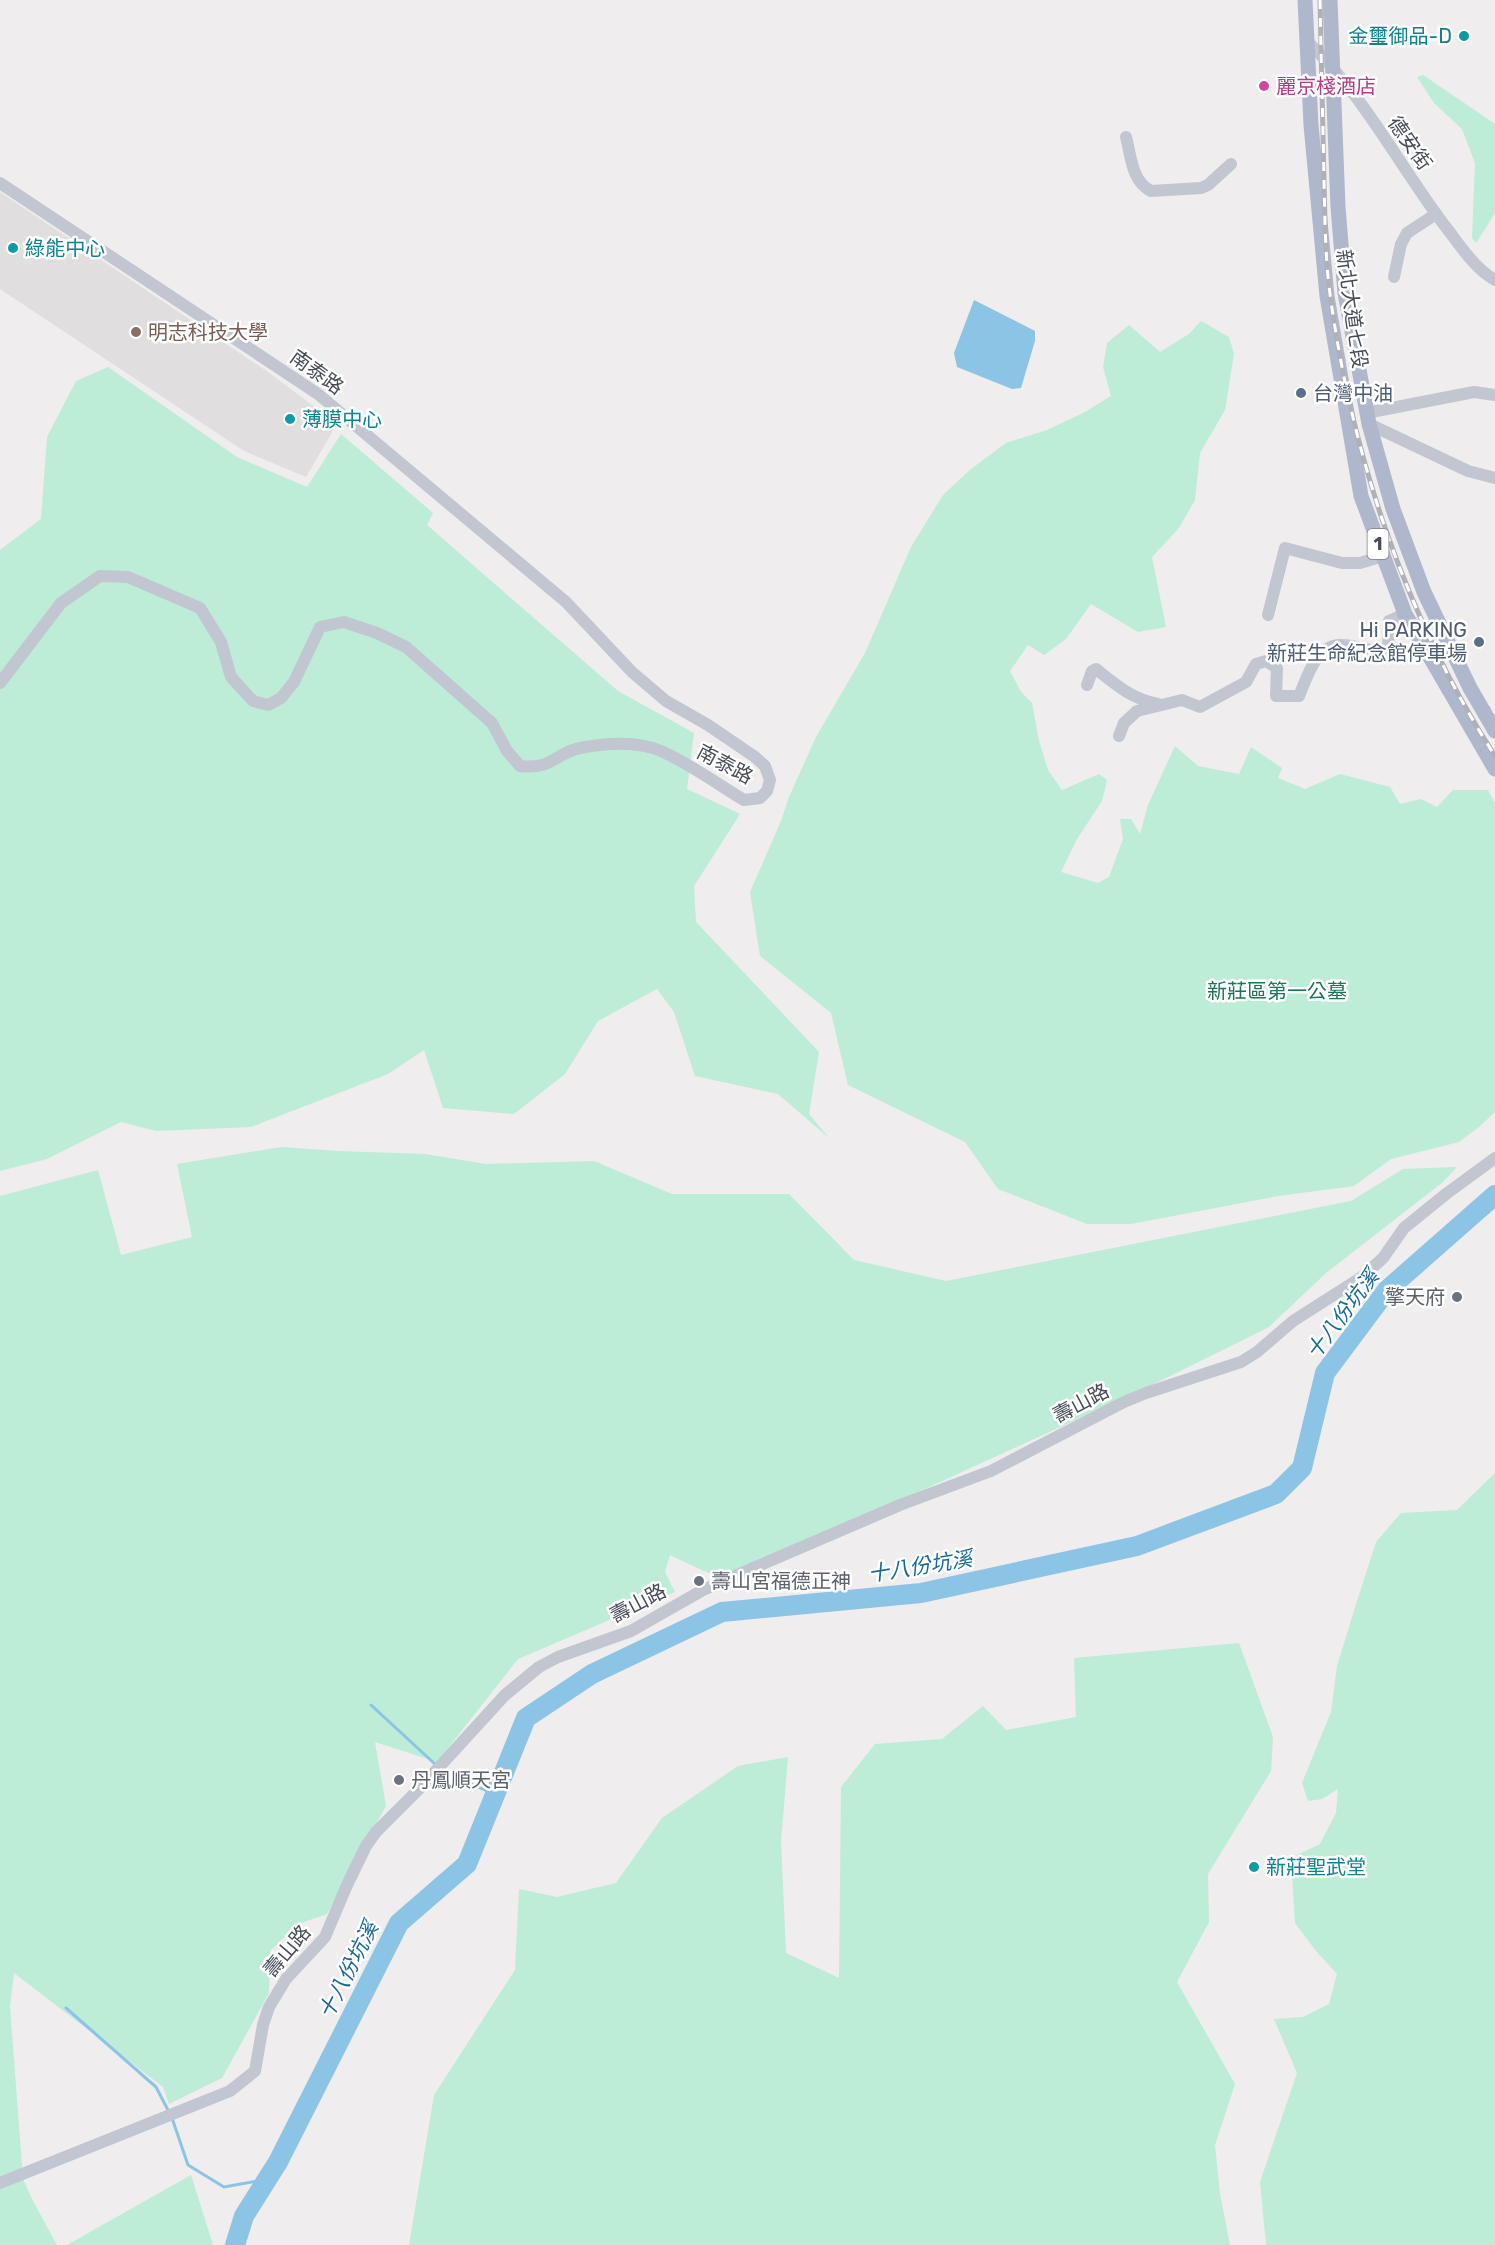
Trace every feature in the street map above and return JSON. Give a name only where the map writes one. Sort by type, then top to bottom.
[{"type":"main road","name":"新北大道七段","points":[[1305,0],[1311,125],[1327,296],[1361,496],[1405,614],[1495,769]]},
{"type":"main road","name":"新北大道七段","points":[[1330,0],[1338,207],[1345,293],[1368,418],[1393,509],[1424,592],[1470,688],[1495,731]]},
{"type":"street","name":"德安街","points":[[1307,41],[1333,66],[1468,256],[1495,280]]},
{"type":"street","points":[[1126,137],[1136,176],[1144,188],[1151,191],[1201,188],[1209,185],[1231,164]]},
{"type":"street","name":"南泰路","points":[[0,183],[318,394],[566,602],[632,672],[666,701],[708,725],[755,757],[765,766],[770,780],[768,791],[760,798],[744,800],[661,750],[638,744],[610,743],[576,748],[552,762],[535,768],[520,766],[507,751],[492,723],[406,647],[377,633],[344,622],[320,627],[294,682],[281,698],[268,705],[253,702],[231,677],[221,642],[200,608],[128,577],[100,576],[61,603],[0,683]]},
{"type":"street","points":[[1394,277],[1401,244],[1407,233],[1436,214]]},
{"type":"street","points":[[1368,418],[1474,392],[1495,395]]},
{"type":"street","points":[[1368,418],[1468,471],[1495,478]]},
{"type":"street","points":[[1268,615],[1285,548],[1342,563],[1360,563],[1383,556]]},
{"type":"street","points":[[1119,736],[1124,723],[1137,711],[1182,699],[1200,707],[1246,682],[1256,664],[1266,661],[1277,668],[1276,696],[1299,696],[1312,665],[1326,649],[1340,645],[1382,652],[1388,649],[1389,621],[1405,614]]},
{"type":"street","points":[[1088,685],[1092,671],[1096,669],[1122,690],[1142,701],[1162,704]]},
{"type":"street","name":"壽山路","points":[[0,2183],[230,2091],[255,2071],[263,2025],[269,2007],[286,1978],[326,1937],[366,1846],[384,1821],[420,1788],[506,1695],[539,1667],[558,1657],[631,1631],[703,1590],[751,1569],[900,1505],[991,1471],[1124,1402],[1240,1362],[1273,1340],[1293,1321],[1362,1277],[1383,1257],[1404,1228],[1495,1158]]},
{"type":"shaded area","name":"明志科技大學","points":[[0,192],[271,374],[337,424],[306,477],[244,451],[0,289]]},
{"type":"green space","points":[[1423,75],[1495,124],[1495,213],[1476,243],[1472,238],[1475,163],[1462,129],[1434,103],[1417,77]]},
{"type":"green space","name":"新莊區第一公墓","points":[[1201,321],[1229,337],[1234,354],[1225,410],[1200,453],[1195,500],[1179,528],[1152,557],[1166,627],[1138,632],[1091,604],[1066,639],[1044,655],[1028,645],[1010,671],[1021,692],[1032,703],[1039,741],[1048,770],[1062,790],[1099,774],[1107,780],[1102,801],[1077,839],[1061,872],[1098,883],[1109,877],[1123,839],[1120,819],[1131,819],[1140,834],[1148,805],[1175,746],[1198,766],[1239,774],[1251,747],[1282,768],[1278,778],[1305,789],[1340,774],[1390,787],[1400,804],[1421,799],[1437,807],[1453,790],[1488,790],[1495,803],[1495,1112],[1459,1142],[1391,1159],[1354,1186],[1278,1196],[1131,1224],[1087,1224],[998,1189],[965,1142],[848,1085],[831,1013],[760,956],[750,892],[816,737],[865,653],[911,547],[943,495],[971,469],[1006,443],[1047,430],[1085,412],[1111,396],[1103,367],[1107,343],[1129,325],[1160,352],[1189,334]]},
{"type":"green space","points":[[108,367],[237,457],[307,487],[341,434],[433,513],[427,525],[618,691],[694,733],[687,789],[740,814],[694,886],[696,922],[819,1052],[809,1114],[829,1138],[778,1094],[695,1076],[674,1012],[657,989],[598,1021],[565,1074],[514,1114],[443,1108],[424,1050],[388,1074],[251,1127],[156,1131],[121,1122],[47,1159],[0,1171],[0,550],[41,519],[47,437],[76,381]]},
{"type":"green space","points":[[281,1147],[425,1154],[486,1164],[594,1161],[672,1194],[789,1194],[854,1260],[946,1281],[1351,1201],[1403,1169],[1457,1167],[1443,1182],[1326,1273],[1269,1327],[1156,1383],[881,1509],[719,1578],[670,1555],[665,1572],[675,1592],[518,1659],[437,1762],[375,1742],[386,1806],[327,1914],[298,1924],[270,1951],[269,1993],[222,2078],[169,2104],[163,2087],[14,1973],[10,2006],[23,2179],[57,2245],[0,2245],[0,1196],[98,1170],[121,1255],[192,1237],[177,1164]]},
{"type":"green space","points":[[1495,1473],[1495,2245],[1266,2245],[1260,2182],[1297,2073],[1274,2019],[1303,2017],[1329,2004],[1337,1974],[1295,1923],[1291,1858],[1320,1844],[1336,1813],[1338,1789],[1322,1799],[1308,1801],[1302,1783],[1331,1712],[1337,1666],[1376,1542],[1401,1513],[1457,1510]]},
{"type":"green space","points":[[1239,1643],[1273,1737],[1271,1771],[1208,1874],[1209,1922],[1177,1982],[1235,2084],[1215,2145],[1220,2194],[1230,2245],[409,2245],[434,2095],[515,1970],[519,1889],[557,1897],[616,1883],[662,1818],[738,1766],[788,1757],[781,1841],[786,1953],[839,1978],[841,1787],[875,1744],[942,1739],[983,1706],[1006,1730],[1076,1717],[1074,1658]]},
{"type":"green space","points":[[191,2175],[213,2245],[67,2245]]},
{"type":"water","points":[[974,300],[1035,331],[1035,341],[1021,388],[1012,389],[957,367],[954,353]]},
{"type":"waterway","name":"十八份坑溪","points":[[235,2245],[244,2216],[278,2162],[399,1923],[467,1864],[526,1718],[592,1674],[722,1612],[921,1593],[1137,1546],[1276,1494],[1302,1468],[1325,1373],[1387,1290],[1495,1195]]},
{"type":"waterway","points":[[371,1705],[436,1765]]},
{"type":"waterway","points":[[441,1769],[449,1775],[495,1794]]},
{"type":"waterway","points":[[66,2008],[156,2087],[169,2112]]},
{"type":"waterway","points":[[172,2118],[188,2165],[224,2187],[268,2179]]},
{"type":"railway","points":[[1320,0],[1327,266],[1340,355],[1353,416],[1368,475],[1409,592],[1463,703],[1495,756]]},
{"type":"place","name":"金璽御品-D","points":[[1464,36]]},
{"type":"place","name":"麗京棧酒店","points":[[1264,86]]},
{"type":"place","name":"綠能中心","points":[[13,248]]},
{"type":"place","name":"明志科技大學","points":[[136,332]]},
{"type":"place","name":"台灣中油","points":[[1301,393]]},
{"type":"place","name":"薄膜中心","points":[[290,419]]},
{"type":"place","name":"Hi PARKING 新莊生命紀念館停車場","points":[[1479,642]]},
{"type":"place","name":"擎天府","points":[[1457,1297]]},
{"type":"place","name":"壽山宮福德正神","points":[[699,1581]]},
{"type":"place","name":"丹鳳順天宮","points":[[399,1780]]},
{"type":"place","name":"新莊聖武堂","points":[[1254,1867]]}]
